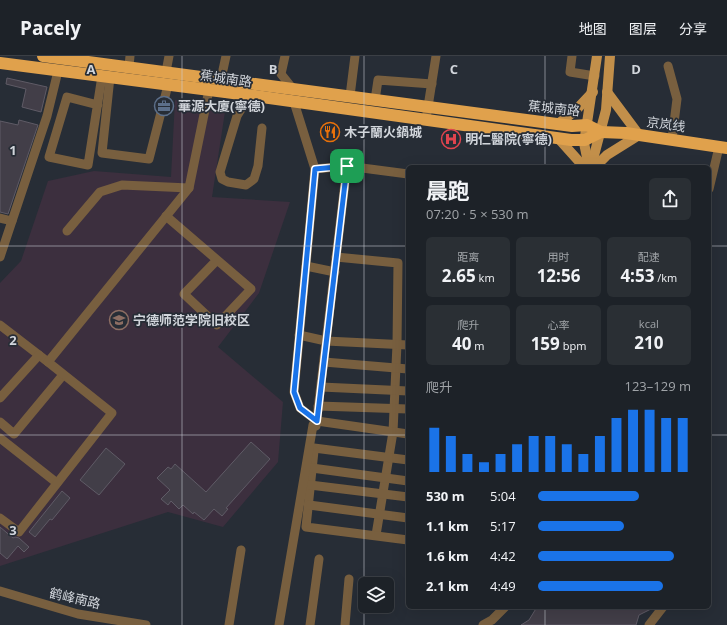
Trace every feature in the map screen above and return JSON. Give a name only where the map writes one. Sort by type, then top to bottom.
[{"type":"highway","name":"蕉城南路","points":[[43,56],[130,61],[166,72],[572,126],[587,125],[600,132]]},
{"type":"highway","name":"蕉城南路","points":[[0,63],[250,95],[558,138],[585,140]]},
{"type":"highway","name":"京岚线","points":[[600,132],[672,139],[723,147]]},
{"type":"highway","points":[[585,140],[600,132]]},
{"type":"main road","points":[[590,165],[585,140],[597,56]]},
{"type":"main road","points":[[591,165],[606,110],[610,56]]},
{"type":"main road","points":[[558,124],[576,110],[593,92]]},
{"type":"main road","points":[[598,165],[607,155],[639,135],[607,92]]},
{"type":"main road","points":[[558,138],[582,165]]},
{"type":"street","points":[[166,72],[169,56]]},
{"type":"street","points":[[221,79],[226,56]]},
{"type":"street","points":[[285,56],[281,74],[293,89]]},
{"type":"street","points":[[350,96],[355,56]]},
{"type":"street","points":[[425,120],[436,56]]},
{"type":"street","points":[[572,56],[570,72],[595,76]]},
{"type":"street","points":[[668,66],[677,100],[672,139]]},
{"type":"street","points":[[0,257],[54,93],[58,71]]},
{"type":"street","points":[[106,77],[102,152],[149,159],[168,85]]},
{"type":"street","points":[[67,97],[49,157],[88,165],[98,105],[106,77]]},
{"type":"street","points":[[375,100],[378,80],[432,84]]},
{"type":"street","points":[[48,362],[189,188],[208,90]]},
{"type":"street","points":[[54,93],[98,105]]},
{"type":"street","points":[[250,95],[237,116],[220,172],[222,179],[246,186],[254,179],[258,166],[262,128]]},
{"type":"street","points":[[294,102],[315,169],[294,392],[300,408],[317,421],[406,434]]},
{"type":"street","points":[[711,183],[723,147]]},
{"type":"street","points":[[315,169],[347,166],[406,174]]},
{"type":"street","points":[[347,166],[318,406],[306,527],[406,540]]},
{"type":"street","points":[[67,231],[100,192],[122,185],[189,188]]},
{"type":"street","points":[[166,216],[251,289],[217,325],[184,294],[217,260]]},
{"type":"street","points":[[0,218],[12,221]]},
{"type":"street","points":[[336,257],[406,263]]},
{"type":"street","points":[[376,535],[393,432],[397,344],[398,263]]},
{"type":"street","points":[[306,266],[334,272]]},
{"type":"street","points":[[0,325],[112,413],[19,532],[0,518]]},
{"type":"street","points":[[299,335],[326,341],[406,345]]},
{"type":"street","points":[[0,398],[38,355]]},
{"type":"street","points":[[324,362],[406,369]]},
{"type":"street","points":[[0,422],[14,434],[63,375]]},
{"type":"street","points":[[321,387],[406,391]]},
{"type":"street","points":[[318,406],[406,409]]},
{"type":"street","points":[[279,625],[313,425],[317,421]]},
{"type":"street","points":[[0,438],[57,483]]},
{"type":"street","points":[[314,448],[388,459],[406,460]]},
{"type":"street","points":[[312,468],[406,481]]},
{"type":"street","points":[[310,485],[406,497]]},
{"type":"street","points":[[308,505],[406,518]]},
{"type":"street","points":[[229,625],[241,550]]},
{"type":"street","points":[[310,625],[319,559]]},
{"type":"street","points":[[345,625],[349,579]]},
{"type":"street","name":"鹤峰南路","points":[[0,591],[78,614],[146,625]]},
{"type":"street","points":[[483,625],[492,620],[503,609]]},
{"type":"street","points":[[649,625],[661,609]]},
{"type":"shaded area","name":"宁德师范学院旧校区","points":[[175,100],[226,105],[212,197],[290,202],[259,293],[218,347],[283,402],[278,462],[223,527],[168,512],[0,566],[0,283],[21,261],[48,181],[94,171],[171,177]]},
{"type":"building","points":[[7,78],[47,87],[41,112],[22,107],[26,89],[6,84]]},
{"type":"building","points":[[19,120],[38,125],[8,214],[0,212],[0,121],[18,125]]},
{"type":"building","points":[[251,442],[270,459],[226,508],[228,509],[222,516],[214,509],[204,520],[194,512],[193,514],[183,505],[179,509],[171,501],[168,505],[161,499],[170,490],[157,478],[168,467],[171,469],[175,464],[206,492]]},
{"type":"building","points":[[106,448],[125,464],[99,495],[80,480]]},
{"type":"building","points":[[62,491],[70,498],[52,520],[50,519],[35,537],[29,532]]},
{"type":"building","points":[[0,527],[13,538],[19,538],[29,547],[24,552],[18,546],[7,559],[0,553]]},
{"type":"building","points":[[536,609],[651,609],[639,615],[636,625],[521,625],[529,620]]},
{"type":"place","name":"華源大廈(寧德)","points":[[164,106]]},
{"type":"place","name":"木子蘭火鍋城","points":[[330,132]]},
{"type":"place","name":"明仁醫院(寧德)","points":[[451,139]]},
{"type":"place","name":"宁德师范学院旧校区","points":[[119,320]]},
{"type":"route","points":[[347,166],[317,421],[300,408],[294,392],[315,169],[347,166]]}]
